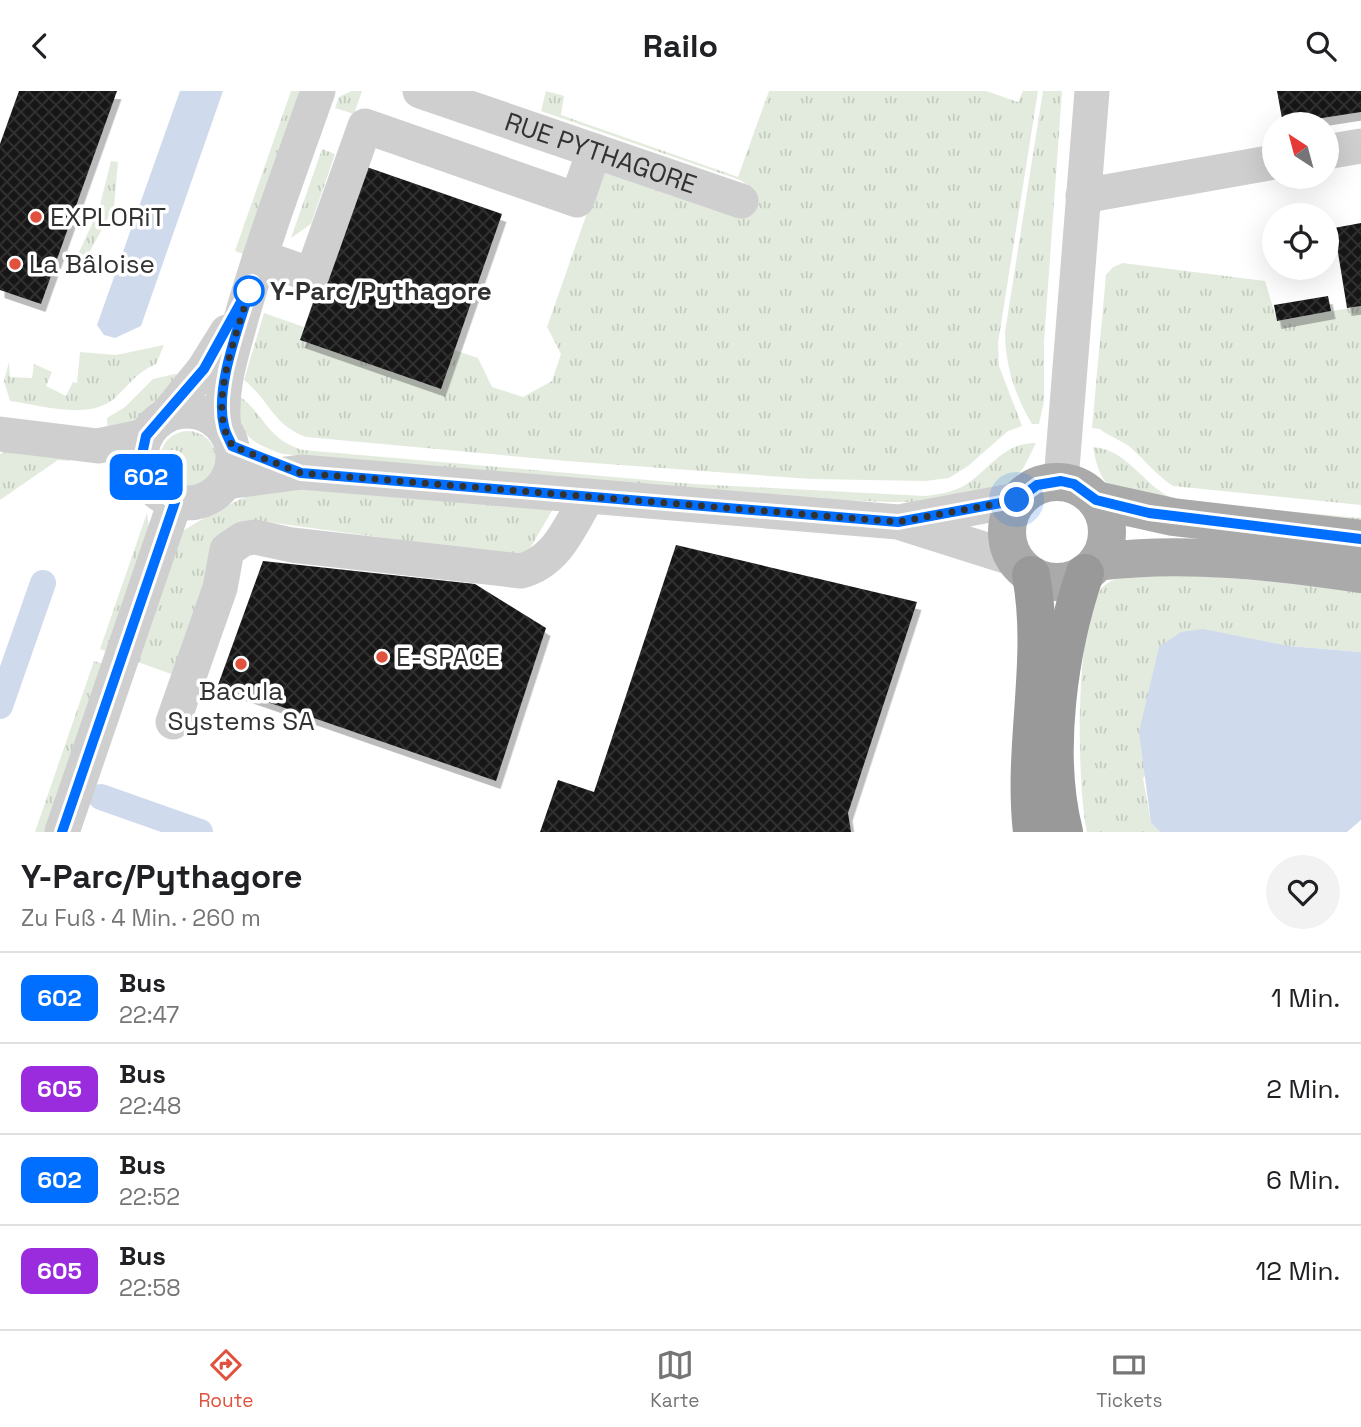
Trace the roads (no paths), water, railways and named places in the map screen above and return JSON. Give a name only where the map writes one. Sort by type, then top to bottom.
[{"type":"highway","points":[[1023,567],[1037,618],[1030,763],[1032,832]]},
{"type":"highway","points":[[1064,832],[1056,770],[1062,666],[1070,616],[1091,567]]},
{"type":"main road","points":[[1091,567],[1107,537],[1103,511],[1096,500],[1074,484],[1061,481],[1037,485],[1017,500],[1007,523],[1009,548],[1023,567],[1053,582],[1064,582],[1091,567],[1150,556],[1294,566],[1361,574]]},
{"type":"main road","points":[[1096,500],[1199,520],[1361,539]]},
{"type":"street","points":[[98,446],[175,502],[204,500],[217,493],[226,482],[232,471],[222,409],[226,378],[256,269],[317,91]]},
{"type":"street","name":"RUE PYTHAGORE","points":[[420,91],[741,201]]},
{"type":"street","points":[[1061,481],[1092,91]]},
{"type":"street","points":[[256,269],[312,275],[365,125],[577,200],[594,151]]},
{"type":"street","points":[[1339,150],[1361,146]]},
{"type":"street","points":[[1083,196],[1262,164]]},
{"type":"street","points":[[148,481],[141,459],[156,426],[204,369],[256,269]]},
{"type":"street","points":[[0,434],[98,446],[191,411],[203,414],[228,437],[301,473]]},
{"type":"street","points":[[226,482],[301,473],[898,522],[1017,500]]},
{"type":"street","points":[[173,722],[220,588],[227,550],[234,544],[255,537],[306,546],[521,571],[545,561],[555,552],[587,498]]},
{"type":"street","points":[[62,832],[175,502]]},
{"type":"street","points":[[898,522],[1023,567]]},
{"type":"water","points":[[180,91],[223,91],[141,326],[115,338],[104,335],[97,325]]},
{"type":"water","points":[[1203,629],[1289,646],[1361,652],[1361,820],[1347,832],[1160,832],[1151,823],[1139,732],[1159,647],[1181,632]]},
{"type":"waterway","points":[[0,706],[43,583]]},
{"type":"waterway","points":[[101,797],[200,832]]},
{"type":"place","name":"EXPLORiT","points":[[36,217]]},
{"type":"place","name":"La Bâloise","points":[[15,264]]},
{"type":"place","name":"Y-Parc/Pythagore","points":[[249,291]]},
{"type":"place","name":"E-SPACE","points":[[382,657]]},
{"type":"place","name":"Bacula Systems SA","points":[[241,664]]}]
